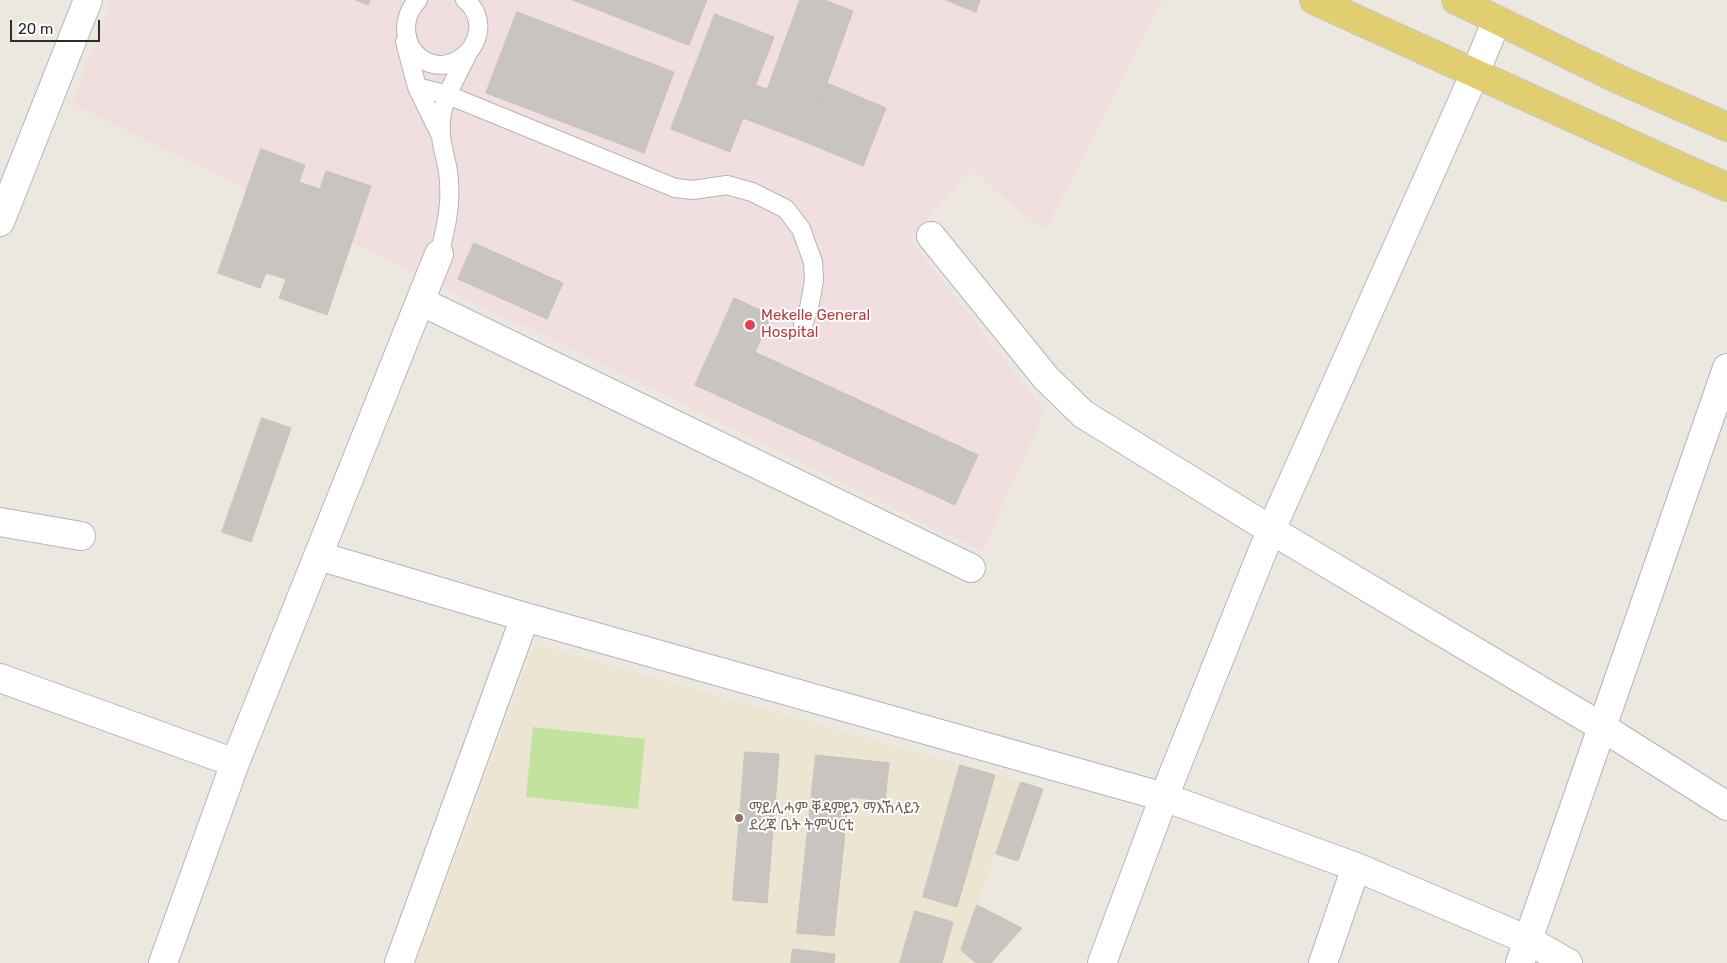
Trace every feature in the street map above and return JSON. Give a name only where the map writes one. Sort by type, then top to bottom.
[{"type":"main road","points":[[1314,0],[1727,187]]},
{"type":"main road","points":[[1456,0],[1616,78],[1727,127]]},
{"type":"street","points":[[0,222],[88,0]]},
{"type":"street","points":[[1102,963],[1164,797],[1271,530],[1497,20]]},
{"type":"street","points":[[931,236],[1046,378],[1084,414],[1271,530],[1602,727],[1727,806]]},
{"type":"street","points":[[162,963],[235,763],[438,254]]},
{"type":"street","points":[[420,301],[971,568]]},
{"type":"street","points":[[1524,952],[1727,368]]},
{"type":"street","points":[[0,522],[81,536]]},
{"type":"street","points":[[319,556],[525,617],[1164,797],[1356,867],[1524,952],[1568,963]]},
{"type":"street","points":[[399,963],[525,617]]},
{"type":"street","points":[[0,678],[235,763]]},
{"type":"street","points":[[1323,963],[1356,867]]},
{"type":"lane","points":[[418,0],[409,13],[405,26],[404,40],[417,87],[440,134]]},
{"type":"lane","points":[[438,254],[448,218],[449,203],[448,169],[440,134],[440,121],[448,95],[467,55],[476,43],[479,29],[476,15],[466,0]]},
{"type":"lane","points":[[405,26],[408,41],[416,53],[427,62],[441,65],[455,62],[467,55]]},
{"type":"lane","points":[[417,87],[448,95],[675,188],[693,190],[727,185],[752,192],[786,209],[801,229],[813,262],[814,280],[809,308],[803,324]]},
{"type":"shaded area","name":"Mekelle General Hospital","points":[[112,0],[1163,0],[1046,228],[1022,214],[972,168],[909,239],[1045,411],[982,551],[72,104]]},
{"type":"shaded area","name":"ማይሊሓም ቐዳምይን ማእኸላይን ደረጃ ቤት ትምህርቲ","points":[[535,644],[1021,782],[961,950],[976,963],[415,963]]},
{"type":"green space","points":[[533,727],[645,739],[638,809],[526,797]]},
{"type":"building","points":[[356,0],[370,0],[368,5]]},
{"type":"building","points":[[573,0],[707,0],[689,45]]},
{"type":"building","points":[[800,0],[825,0],[853,11],[827,83],[803,141],[743,118],[755,85],[767,89]]},
{"type":"building","points":[[946,0],[980,0],[976,12]]},
{"type":"building","points":[[517,12],[674,72],[644,153],[486,93]]},
{"type":"building","points":[[715,14],[774,37],[730,152],[671,129]]},
{"type":"building","points":[[827,83],[886,108],[863,166],[803,141]]},
{"type":"building","points":[[261,149],[305,165],[299,182],[320,189],[326,171],[371,186],[327,315],[279,298],[286,279],[266,273],[260,288],[218,273]]},
{"type":"building","points":[[474,243],[563,283],[547,319],[458,279]]},
{"type":"building","points":[[734,298],[771,315],[755,352],[718,335]]},
{"type":"building","points":[[718,335],[978,455],[955,505],[695,385]]},
{"type":"building","points":[[262,418],[291,428],[251,542],[222,532]]},
{"type":"building","points":[[745,752],[779,754],[773,829],[739,826]]},
{"type":"building","points":[[816,755],[889,763],[885,801],[849,797],[845,833],[808,829]]},
{"type":"building","points":[[960,765],[995,775],[957,907],[923,897]]},
{"type":"building","points":[[1021,782],[1043,789],[1018,861],[996,854]]},
{"type":"building","points":[[739,826],[773,829],[767,903],[733,900]]},
{"type":"building","points":[[808,829],[845,833],[834,936],[797,933]]},
{"type":"building","points":[[977,905],[1022,928],[991,963],[976,963],[961,950]]},
{"type":"building","points":[[915,911],[953,922],[942,963],[900,963]]},
{"type":"building","points":[[793,949],[835,954],[834,963],[791,963]]},
{"type":"place","name":"Mekelle General Hospital","points":[[750,325]]},
{"type":"place","name":"ማይሊሓም ቐዳምይን ማእኸላይን ደረጃ ቤት ትምህርቲ","points":[[739,818]]}]
